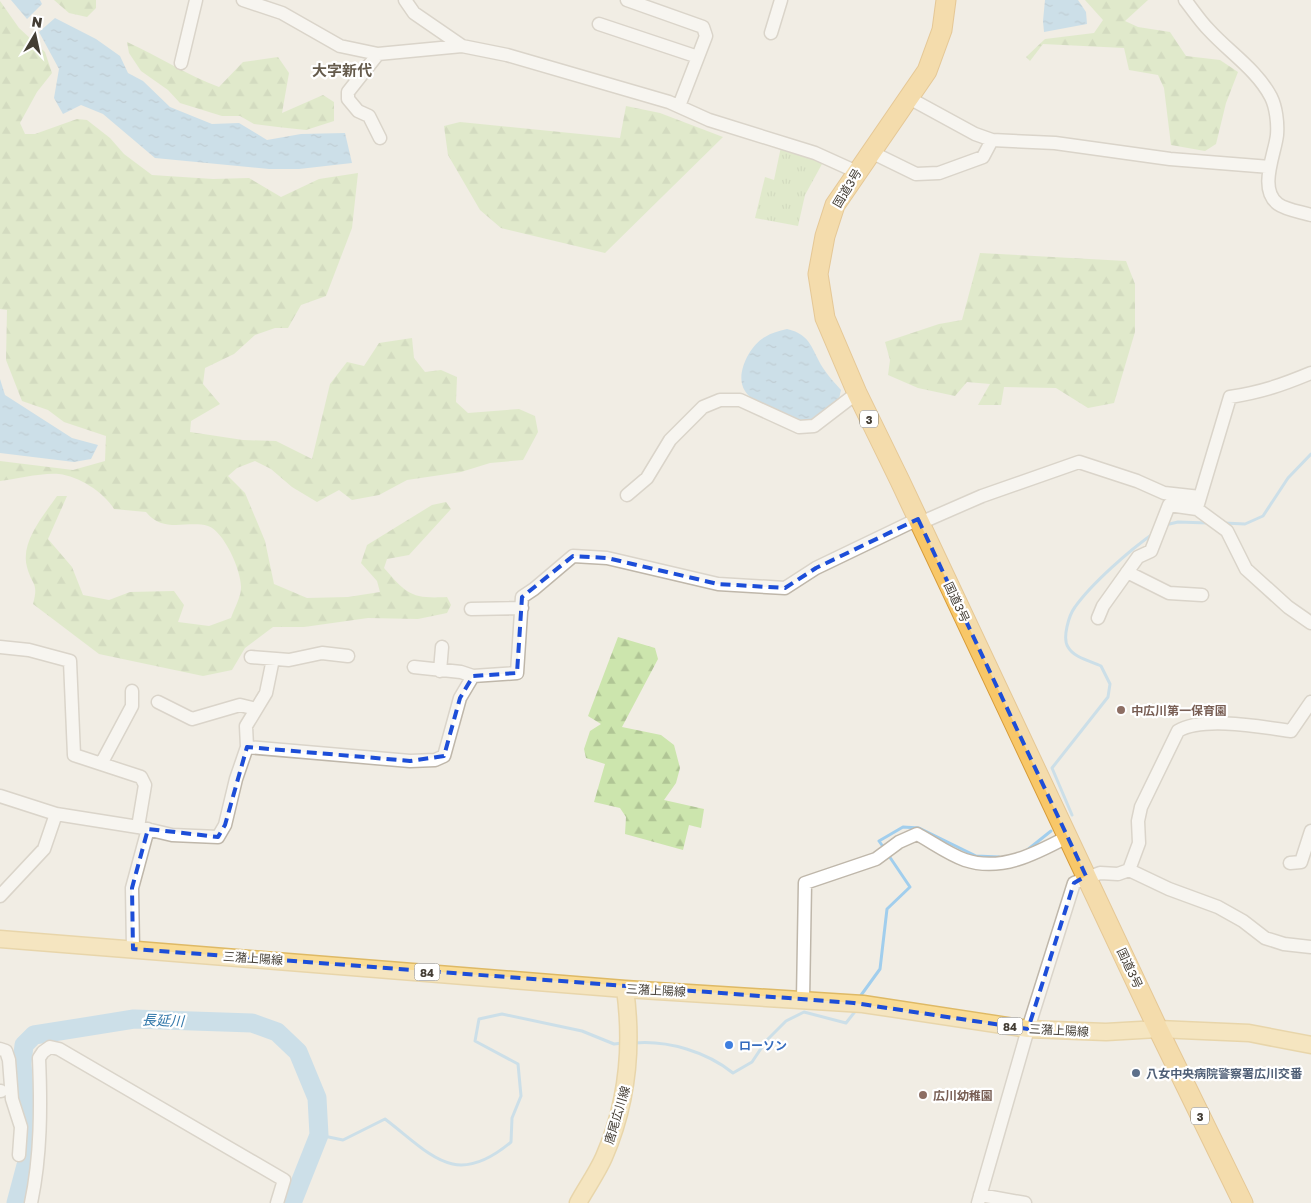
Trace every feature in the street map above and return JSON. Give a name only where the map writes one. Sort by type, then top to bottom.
[{"type":"highway","name":"国道3号","points":[[946,0],[942,30],[927,71],[835,205],[825,236],[818,274],[825,318],[857,393],[1067,837],[1158,1029],[1244,1203]]},
{"type":"main road","name":"三潴上陽線","points":[[0,939],[625,989],[858,1004],[1028,1029],[1106,1032],[1158,1029],[1249,1033],[1311,1045]]},
{"type":"main road","name":"唐尾広川線","points":[[578,1203],[604,1158],[618,1119],[628,1080],[628,1010],[625,989]]},
{"type":"street","points":[[181,63],[196,0]]},
{"type":"street","points":[[243,0],[282,13],[340,46],[378,54],[462,46],[507,55],[679,106],[709,120],[815,153],[857,172]]},
{"type":"street","points":[[405,0],[414,13],[462,46]]},
{"type":"street","points":[[627,0],[703,27],[706,36],[679,106]]},
{"type":"street","points":[[1185,0],[1208,29],[1262,83],[1272,99],[1277,134],[1270,167],[1270,187],[1278,205],[1311,215]]},
{"type":"street","points":[[771,33],[777,1]]},
{"type":"street","points":[[599,24],[698,58]]},
{"type":"street","points":[[378,54],[348,92],[348,99],[358,111],[369,116],[380,138]]},
{"type":"street","points":[[910,98],[975,134],[992,140],[1055,144],[1170,159],[1270,167]]},
{"type":"street","points":[[871,152],[916,174],[939,173],[983,158],[992,140]]},
{"type":"street","points":[[1199,503],[1230,397],[1259,393],[1295,382],[1311,373]]},
{"type":"street","points":[[627,495],[647,478],[670,440],[703,407],[720,400],[740,400],[799,427],[814,426],[857,393]]},
{"type":"street","points":[[414,667],[461,672],[473,676],[517,673],[522,596],[534,589],[573,556],[607,558],[718,584],[785,588],[816,568],[919,521],[982,496],[1079,462],[1138,481],[1164,493],[1199,503],[1227,531],[1246,570],[1288,607],[1311,623]]},
{"type":"street","points":[[1098,618],[1103,606],[1138,557],[1151,551],[1169,505],[1199,503]]},
{"type":"street","points":[[1127,572],[1168,594],[1202,595]]},
{"type":"street","points":[[471,609],[522,608]]},
{"type":"street","points":[[0,647],[28,650],[70,661],[74,755],[141,777],[145,785],[143,828],[132,888],[133,949]]},
{"type":"street","points":[[440,671],[442,648]]},
{"type":"street","points":[[251,657],[289,660],[322,653],[348,656]]},
{"type":"street","points":[[0,796],[56,814],[143,828],[172,835],[218,837],[225,825],[236,779],[247,748],[246,726],[266,693],[273,659]]},
{"type":"street","points":[[247,748],[303,754],[435,760],[444,756],[460,698],[473,676]]},
{"type":"street","points":[[101,764],[132,706],[132,691]]},
{"type":"street","points":[[158,702],[192,719],[240,705],[256,709]]},
{"type":"street","points":[[1129,870],[1139,843],[1138,821],[1141,806],[1178,731],[1185,727],[1220,724],[1291,731],[1311,702]]},
{"type":"street","points":[[0,896],[44,849],[56,814]]},
{"type":"street","points":[[1290,863],[1301,862],[1311,831]]},
{"type":"street","points":[[803,1000],[804,883],[876,859],[917,834],[964,860],[992,865],[1036,853],[1067,837]]},
{"type":"street","points":[[1025,1203],[979,1199],[1028,1029],[1074,883],[1086,876],[1100,872],[1118,874],[1129,870],[1169,889],[1218,907],[1243,921],[1265,938],[1284,944],[1311,947]]},
{"type":"street","points":[[31,1203],[35,1182],[40,1124],[39,1058],[50,1047],[59,1049],[284,1180],[277,1203]]},
{"type":"street","points":[[0,1049],[6,1051],[9,1060],[12,1099],[21,1128],[19,1155]]},
{"type":"highlighted area","points":[[918,519],[1086,876],[1074,883],[1028,1029],[854,1003],[133,949],[132,888],[148,829],[218,837],[225,825],[247,747],[410,761],[444,756],[460,698],[473,676],[517,673],[522,597],[573,556],[607,558],[718,584],[785,588],[816,568]]},
{"type":"green space","points":[[54,0],[96,0],[96,8],[87,17],[69,13]]},
{"type":"green space","points":[[1085,0],[1148,0],[1125,21],[1138,27],[1170,32],[1186,56],[1220,60],[1238,72],[1226,103],[1216,144],[1205,151],[1171,145],[1164,88],[1158,75],[1129,70],[1124,48],[1043,44],[1030,61],[1026,57],[1045,39],[1094,33],[1103,20]]},
{"type":"green space","points":[[0,1],[19,28],[45,52],[52,73],[37,92],[20,123],[25,134],[35,134],[77,119],[87,120],[110,138],[124,154],[152,175],[213,179],[249,178],[281,197],[319,179],[358,173],[352,228],[326,296],[301,305],[288,328],[275,328],[255,335],[234,354],[205,368],[203,384],[220,404],[191,421],[190,432],[243,440],[276,441],[312,459],[330,384],[347,362],[364,366],[379,343],[412,338],[414,358],[425,372],[441,370],[457,377],[456,402],[468,413],[519,409],[535,416],[538,432],[523,460],[490,463],[461,472],[407,480],[379,495],[352,500],[339,490],[317,502],[292,487],[271,469],[255,461],[237,468],[228,476],[245,493],[265,541],[274,584],[307,598],[348,597],[380,592],[377,581],[361,563],[367,545],[432,505],[446,502],[451,509],[409,555],[387,559],[384,568],[398,584],[417,596],[447,597],[451,605],[447,613],[418,619],[368,618],[304,627],[273,627],[245,648],[232,670],[203,676],[99,654],[33,604],[35,588],[27,567],[27,548],[34,529],[57,496],[67,496],[48,539],[72,567],[83,595],[109,600],[130,592],[174,591],[184,605],[178,622],[209,626],[231,618],[241,592],[241,581],[239,572],[226,544],[214,529],[208,526],[168,525],[153,519],[146,512],[114,509],[104,497],[90,486],[66,475],[46,474],[0,481],[0,461],[73,470],[105,461],[106,436],[64,422],[48,410],[22,401],[6,360],[7,310],[0,309]]},
{"type":"green space","points":[[127,42],[195,77],[219,87],[243,62],[278,57],[289,73],[282,113],[323,95],[334,102],[334,121],[306,130],[278,127],[254,124],[240,116],[222,116],[180,103],[168,90],[141,71],[129,53]]},
{"type":"green space","points":[[626,106],[660,113],[723,137],[605,253],[501,228],[480,210],[448,155],[444,126],[460,122],[620,138]]},
{"type":"green space","points":[[781,147],[810,155],[822,164],[805,195],[798,226],[755,218],[765,177],[774,180]]},
{"type":"green space","points":[[980,253],[1126,261],[1135,284],[1135,332],[1114,403],[1088,408],[1056,388],[1004,387],[1001,405],[978,405],[990,384],[967,382],[955,396],[918,388],[888,375],[890,360],[885,342],[939,324],[962,320]]},
{"type":"green space","points":[[618,637],[655,648],[658,659],[622,727],[661,735],[674,745],[680,768],[676,783],[664,800],[704,809],[701,828],[689,825],[683,850],[625,834],[626,817],[620,808],[594,802],[605,764],[586,758],[584,749],[590,731],[601,724],[588,716]]},
{"type":"water","points":[[11,0],[40,0],[42,4],[27,19]]},
{"type":"water","points":[[1045,0],[1078,0],[1086,12],[1087,24],[1044,32]]},
{"type":"water","points":[[55,18],[96,39],[120,56],[128,73],[143,81],[170,107],[212,124],[239,123],[267,140],[301,134],[345,133],[352,163],[299,169],[269,169],[155,158],[103,114],[81,105],[63,114],[54,98],[59,69],[39,32]]},
{"type":"water","points":[[787,329],[806,339],[825,371],[841,390],[839,399],[811,422],[803,423],[755,401],[745,391],[742,384],[741,377],[749,353],[759,341],[775,332]]},
{"type":"water","points":[[0,379],[5,395],[72,438],[98,445],[91,459],[74,462],[0,453]]},
{"type":"waterway","points":[[1224,523],[1245,524],[1263,516],[1288,478],[1311,454]]},
{"type":"waterway","points":[[1165,525],[1178,522],[1208,523]]},
{"type":"waterway","points":[[1072,815],[1052,768],[1108,697],[1110,684],[1101,666],[1078,657],[1068,647],[1066,632],[1069,621],[1075,607],[1091,588],[1134,548],[1154,533]]},
{"type":"waterway","points":[[884,848],[879,841],[903,827],[919,828],[976,856],[999,857]]},
{"type":"waterway","points":[[1026,851],[1051,831]]},
{"type":"waterway","points":[[859,998],[880,969],[887,909],[910,887],[887,853]]},
{"type":"waterway","points":[[634,1043],[660,1043],[686,1049],[711,1059],[733,1073],[752,1062],[766,1041],[786,1021],[804,1012],[846,1023],[857,1009]]},
{"type":"waterway","points":[[319,1135],[343,1140],[385,1119],[417,1144],[445,1162],[459,1165],[474,1163],[491,1156],[511,1142],[512,1118],[521,1096],[518,1064],[475,1041],[479,1019],[502,1014],[582,1031],[614,1044],[623,1043]]},
{"type":"waterway","name":"長延川","points":[[16,1203],[29,1154],[22,1064],[24,1045],[34,1035],[134,1019],[252,1023],[277,1032],[298,1052],[317,1098],[319,1135],[292,1203]]},
{"type":"place","name":"中広川第一保育園","points":[[1121,710]]},
{"type":"place","name":"ローソン","points":[[729,1045]]},
{"type":"place","name":"八女中央病院警察署広川交番","points":[[1136,1073]]},
{"type":"place","name":"広川幼稚園","points":[[923,1095]]},
{"type":"district","name":"大字新代","points":[[342,70]]}]
